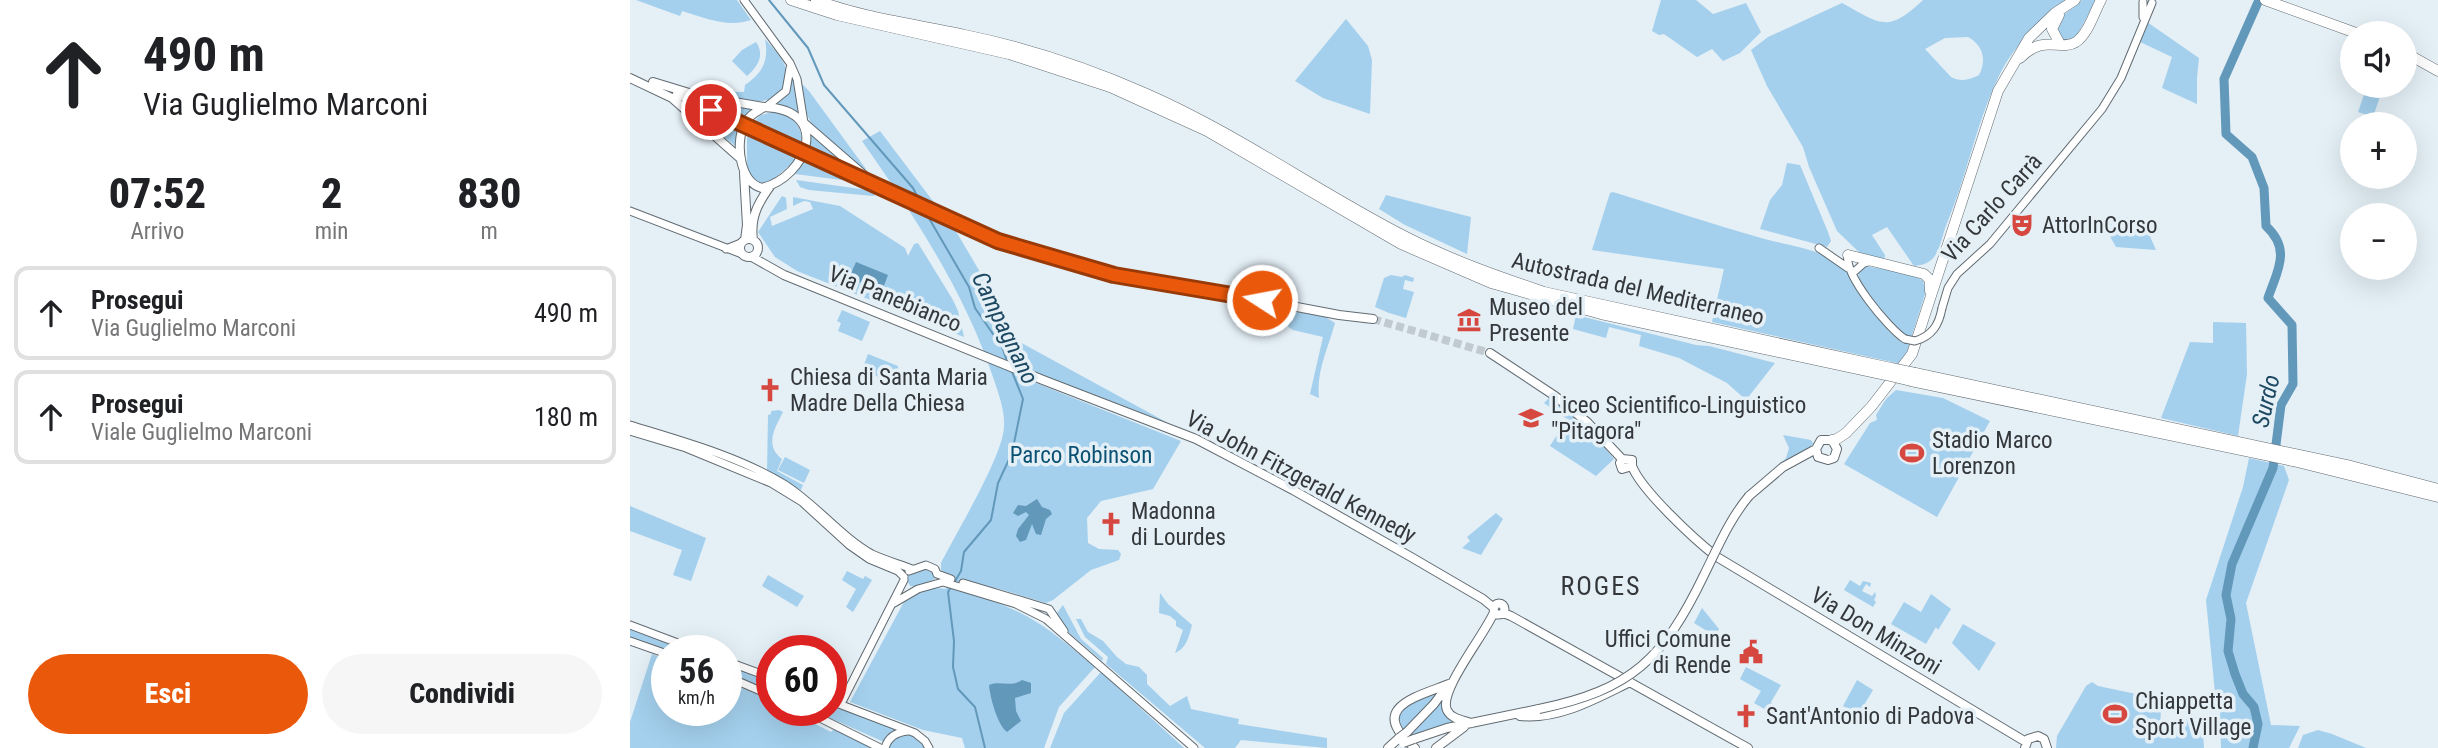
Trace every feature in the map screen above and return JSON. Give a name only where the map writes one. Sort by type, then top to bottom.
[{"type":"highway","name":"Autostrada del Mediterraneo","points":[[791,0],[837,15],[1059,64]]},
{"type":"highway","name":"Autostrada del Mediterraneo","points":[[816,0],[828,5],[968,35],[1059,64],[1146,98],[1220,129],[1404,236],[1493,275],[1544,292],[1913,377],[2438,489]]},
{"type":"highway","points":[[2008,71],[2032,48],[2040,44],[2076,43],[2083,36],[2101,0]]},
{"type":"highway","points":[[2265,0],[2340,27]]},
{"type":"highway","points":[[2060,44],[2052,34],[2053,23],[2073,1]]},
{"type":"highway","points":[[1835,444],[1878,399],[1905,365],[1916,346],[1998,91],[2029,38],[2055,13],[2073,1]]},
{"type":"highway","points":[[2417,59],[2438,71]]},
{"type":"highway","points":[[1912,269],[1934,264],[1941,255],[1956,219]]},
{"type":"highway","points":[[1848,255],[1924,274],[1930,280],[1926,313]]},
{"type":"highway","name":"Autostrada del Mediterraneo","points":[[2293,458],[2438,497]]},
{"type":"main road","points":[[630,72],[929,211],[1030,252],[1114,275],[1373,319]]},
{"type":"main road","points":[[630,78],[672,99],[741,159]]},
{"type":"main road","points":[[653,82],[699,96],[789,111],[880,188]]},
{"type":"main road","points":[[746,241],[741,138],[750,116],[765,107]]},
{"type":"main road","points":[[742,254],[740,248],[746,241],[762,197],[771,185],[791,170],[802,157],[807,139],[804,123]]},
{"type":"main road","points":[[744,170],[754,186],[762,188],[771,185]]},
{"type":"main road","name":"Via Panebianco","points":[[746,241],[758,249],[773,268]]},
{"type":"main road","points":[[752,257],[758,249]]},
{"type":"main road","name":"Via Panebianco","points":[[742,254],[1043,380]]},
{"type":"main road","name":"Via Don Minzoni","points":[[1490,353],[1555,396],[1587,422],[1622,459],[1622,469],[1632,466],[1635,475],[1708,551],[2025,745],[2031,737],[2039,736],[2045,741],[2047,748]]},
{"type":"main road","name":"Via John Fitzgerald Kennedy","points":[[1043,380],[1196,439],[1222,452],[1411,557],[1483,599],[1497,612],[1511,616],[1748,748]]},
{"type":"main road","points":[[1821,440],[1835,444],[1836,455],[1831,459],[1824,460],[1817,453],[1821,440]]},
{"type":"main road","points":[[1388,748],[1399,743],[1414,744],[1474,722],[1580,700],[1618,683],[1650,659],[1681,620],[1727,526],[1749,496],[1783,467],[1817,453]]},
{"type":"main road","points":[[1474,722],[1452,716],[1447,709],[1447,699],[1457,675],[1497,612]]},
{"type":"main road","points":[[1399,743],[1457,675]]},
{"type":"main road","points":[[1510,715],[1529,717],[1559,712],[1585,704],[1630,682]]},
{"type":"main road","points":[[1414,744],[1400,731],[1396,723],[1394,716],[1397,709],[1414,698],[1449,684]]},
{"type":"main road","points":[[1436,748],[1460,729],[1474,722]]},
{"type":"street","points":[[744,0],[790,63],[797,79],[804,123]]},
{"type":"street","points":[[2142,1],[2154,1]]},
{"type":"street","name":"Via Carlo Carrà","points":[[2142,1],[2142,25]]},
{"type":"street","name":"Via Carlo Carrà","points":[[1848,255],[1858,282],[1891,329],[1905,339],[1915,341],[1931,333],[1938,323],[1948,289],[1958,274],[1990,244],[2102,109],[2116,87],[2154,1]]},
{"type":"street","points":[[765,107],[786,91],[790,63]]},
{"type":"street","points":[[630,211],[742,254]]},
{"type":"street","points":[[725,249],[746,241]]},
{"type":"street","points":[[1819,248],[1852,270],[1873,261]]},
{"type":"street","points":[[630,425],[687,442],[763,473],[803,496],[850,538],[872,553],[912,569]]},
{"type":"street","points":[[630,431],[686,447],[771,483],[802,502],[849,545],[869,559],[898,571],[909,587],[918,589]]},
{"type":"street","points":[[847,693],[904,579],[912,569],[926,565],[935,569],[941,578],[1045,609],[1042,613],[1070,640],[1194,748]]},
{"type":"street","points":[[894,603],[941,578]]},
{"type":"street","points":[[1016,602],[1048,617]]},
{"type":"street","points":[[630,625],[657,635]]},
{"type":"street","points":[[630,641],[651,648]]},
{"type":"street","points":[[847,706],[921,736],[929,748]]},
{"type":"street","points":[[837,726],[883,748],[895,734],[909,731]]},
{"type":"green space","points":[[636,0],[737,0],[751,20],[725,23],[682,11],[680,16]]},
{"type":"green space","points":[[1661,0],[1696,0],[1713,14],[1746,3],[1761,32],[1740,53],[1723,61],[1712,49],[1697,57],[1664,34],[1659,35],[1652,31]]},
{"type":"green space","points":[[1923,0],[2068,0],[2040,23],[2008,59],[1986,107],[1938,250],[1929,261],[1914,266],[1887,227],[1872,235],[1885,255],[1884,261],[1862,255],[1837,231],[1803,147],[1767,86],[1751,50],[1768,37],[1842,3],[1884,22],[1901,18]],"holes":[[[1968,37],[1982,53],[1983,64],[1979,75],[1969,79],[1958,80],[1951,77],[1925,49],[1945,38]]]},
{"type":"green space","points":[[2082,0],[2096,0],[2075,39],[2064,42],[2057,37],[2057,20]]},
{"type":"green space","points":[[1346,19],[1368,46],[1372,60],[1370,114],[1323,98],[1295,81]]},
{"type":"green space","points":[[2147,22],[2199,58],[2197,104],[2162,88],[2172,57],[2138,41]]},
{"type":"green space","points":[[765,39],[785,66],[785,85],[778,94],[767,100],[754,101],[706,94],[703,91],[744,92],[745,85],[760,71],[765,60]]},
{"type":"green space","points":[[756,42],[760,51],[759,60],[747,76],[732,61],[742,50]]},
{"type":"green space","points":[[792,76],[800,116],[787,107],[774,104],[785,95]]},
{"type":"green space","points":[[801,83],[866,169],[812,125],[806,113]]},
{"type":"green space","points":[[687,97],[758,108],[743,122]]},
{"type":"green space","points":[[2363,98],[2380,98],[2375,112],[2358,112]]},
{"type":"green space","points":[[683,104],[740,129],[739,149]]},
{"type":"green space","points":[[773,112],[787,116],[796,123],[801,134],[802,148],[750,125],[761,115]]},
{"type":"green space","points":[[809,130],[861,175],[808,151]]},
{"type":"green space","name":"Parco Robinson","points":[[880,131],[957,233],[1000,306],[1016,340],[1168,423],[1031,371],[1036,383],[1181,441],[1153,489],[1101,501],[1087,518],[1088,543],[1099,549],[1118,550],[1121,554],[1119,560],[1091,570],[1046,603],[996,588],[992,601],[1035,621],[1095,667],[1059,707],[1044,748],[965,748],[962,738],[923,730],[850,702],[905,600],[924,590],[946,589],[947,575],[941,570],[941,563],[988,475],[1002,440],[1004,427],[1003,409],[994,380],[954,286],[901,197],[862,141]]},
{"type":"green space","points":[[747,132],[800,157],[765,186],[755,182],[747,168]]},
{"type":"green space","points":[[805,159],[857,182],[795,174]]},
{"type":"green space","points":[[1787,163],[1800,165],[1831,241],[1827,247],[1760,229],[1770,200],[1782,185]]},
{"type":"green space","points":[[796,180],[879,193],[873,196],[809,190],[800,187]]},
{"type":"green space","points":[[1610,193],[1833,259],[1851,274],[1880,321],[1898,340],[1910,345],[1901,364],[1712,322],[1724,269],[1592,250]]},
{"type":"green space","points":[[1386,195],[1471,217],[1467,254],[1405,225],[1379,209]]},
{"type":"green space","points":[[782,196],[786,198],[787,209],[770,217],[772,226],[813,209],[810,202],[804,201],[793,206],[793,197],[840,206],[905,248],[908,256],[914,244],[918,243],[953,300],[964,337],[797,271],[775,257],[758,232]]},
{"type":"green space","points":[[2113,217],[2142,218],[2156,250],[2116,247],[2108,233]]},
{"type":"green space","points":[[1865,266],[1912,274],[1923,281],[1926,291],[1911,338],[1894,330],[1860,282],[1858,273]]},
{"type":"green space","points":[[1391,275],[1414,278],[1413,282],[1405,280],[1403,289],[1414,292],[1406,318],[1375,307],[1384,278]]},
{"type":"green space","points":[[842,310],[870,322],[862,341],[838,331],[841,323],[837,321]]},
{"type":"green space","points":[[1288,311],[1322,315],[1335,323],[1321,369],[1319,398],[1310,394],[1323,337],[1293,330],[1271,315]]},
{"type":"green space","points":[[1576,315],[1775,363],[1746,400],[1727,383],[1679,358],[1639,346],[1641,335],[1609,327],[1606,338],[1573,329]]},
{"type":"green space","points":[[2213,322],[2246,323],[2247,374],[2238,436],[2161,418],[2190,342],[2213,343]]},
{"type":"green space","points":[[868,354],[898,366],[898,385],[862,370]]},
{"type":"green space","name":"Stadio Marco Lorenzon","points":[[1896,390],[1943,398],[1990,421],[1937,517],[1844,464],[1870,423],[1877,420],[1876,415],[1886,399]]},
{"type":"green space","points":[[1549,398],[1585,424],[1614,459],[1596,476],[1550,446],[1567,419],[1544,403]]},
{"type":"green space","points":[[771,411],[783,412],[774,430],[772,442],[773,448],[782,459],[777,471],[803,485],[801,490],[767,471],[768,415]]},
{"type":"green space","points":[[1783,435],[1811,440],[1811,449],[1779,465],[1786,458],[1789,448]]},
{"type":"green space","points":[[785,457],[810,470],[804,483],[778,470]]},
{"type":"green space","points":[[2249,458],[2284,466],[2289,480],[2246,603],[2271,725],[2300,726],[2289,748],[2221,748],[2220,710],[2216,703],[2206,600],[2243,487]]},
{"type":"green space","points":[[630,506],[706,538],[691,581],[673,575],[682,550],[630,531]]},
{"type":"green space","points":[[1496,513],[1503,519],[1481,555],[1462,548],[1470,541],[1467,537]]},
{"type":"green space","points":[[926,566],[936,574],[935,579],[918,587],[910,586],[905,577],[907,574]]},
{"type":"green space","points":[[847,571],[863,579],[865,576],[872,580],[853,612],[846,607],[856,589],[842,580]]},
{"type":"green space","points":[[768,575],[804,596],[797,607],[762,586]]},
{"type":"green space","points":[[1850,580],[1860,586],[1863,581],[1871,583],[1870,587],[1866,584],[1862,591],[1872,596],[1875,592],[1876,602],[1873,607],[1844,590]]},
{"type":"green space","points":[[1160,593],[1168,604],[1192,625],[1185,645],[1175,653],[1183,630],[1176,626],[1176,621],[1170,616],[1159,613]]},
{"type":"green space","points":[[1931,594],[1951,609],[1926,644],[1891,624],[1904,602],[1921,612]]},
{"type":"green space","points":[[1063,605],[1081,639],[1103,658],[1102,661],[1067,631],[1057,613]]},
{"type":"green space","points":[[1702,608],[1719,629],[1715,636],[1694,623]]},
{"type":"green space","points":[[1076,619],[1081,619],[1088,632],[1103,641],[1126,664],[1139,667],[1147,675],[1147,684],[1170,706],[1187,696],[1191,709],[1239,719],[1238,724],[1327,738],[1327,748],[1241,740],[1235,748],[1205,748],[1106,664],[1108,657],[1085,637]]},
{"type":"green space","points":[[1963,624],[1996,643],[1979,671],[1952,643]]},
{"type":"green space","points":[[630,627],[651,635],[651,645],[630,637]]},
{"type":"green space","points":[[651,657],[651,726],[742,726],[742,688],[756,694],[756,726],[819,726],[831,732],[834,729],[872,748],[630,748],[630,722]]},
{"type":"green space","points":[[1746,667],[1781,685],[1771,702],[1773,708],[1766,710],[1754,703],[1761,691],[1740,679]]},
{"type":"green space","points":[[742,670],[756,675],[756,685],[742,680]]},
{"type":"green space","points":[[1101,672],[1184,748],[1050,748],[1064,713]]},
{"type":"green space","points":[[1857,680],[1873,690],[1858,715],[1843,706]]},
{"type":"green space","name":"Chiappetta Sport Village","points":[[2092,682],[2098,686],[2141,695],[2161,711],[2160,725],[2202,716],[2204,748],[2056,748],[2057,736],[2086,686]]},
{"type":"green space","points":[[1438,691],[1440,694],[1404,732],[1397,722],[1401,708]]},
{"type":"green space","points":[[1444,696],[1457,722],[1401,741],[1427,718]]},
{"type":"green space","points":[[847,710],[900,729],[884,742],[847,726]]},
{"type":"green space","points":[[2318,730],[2366,748],[2298,748],[2303,735]]},
{"type":"green space","points":[[905,734],[917,736],[926,748],[887,748],[894,738]]},
{"type":"shaded area","points":[[856,262],[888,275],[882,291],[849,278]]},
{"type":"shaded area","points":[[1037,499],[1042,507],[1050,510],[1052,514],[1046,519],[1041,535],[1036,534],[1032,524],[1026,540],[1020,542],[1016,536],[1018,529],[1029,515],[1026,512],[1018,516],[1013,513],[1018,505],[1026,506]]},
{"type":"shaded area","points":[[1022,680],[1031,683],[1031,693],[1015,698],[1016,711],[1021,721],[1007,732],[997,717],[989,685]]},
{"type":"waterway","name":"Campagnano","points":[[769,0],[808,48],[824,85],[913,188],[920,202]]},
{"type":"waterway","name":"Surdo","points":[[2253,748],[2258,724],[2254,707],[2243,694],[2228,651],[2231,619],[2226,595],[2232,564],[2273,468],[2281,405],[2293,384],[2292,325],[2268,298],[2278,270],[2280,252],[2279,244],[2266,226],[2264,188],[2252,157],[2226,134],[2224,79],[2259,0]]},
{"type":"waterway","name":"Campagnano","points":[[926,213],[969,287],[975,308],[1002,347],[1007,361]]},
{"type":"waterway","name":"Campagnano","points":[[954,583],[961,571],[964,552],[991,520],[998,483],[1012,453],[1023,399],[1011,369]]},
{"type":"waterway","name":"Campagnano","points":[[951,587],[948,592],[954,641],[953,667],[958,689],[975,707],[985,748]]},
{"type":"tunnel","points":[[1373,319],[1490,353]]},
{"type":"place","name":"AttorInCorso","points":[[2022,225]]},
{"type":"place","name":"Museo del Presente","points":[[1469,320]]},
{"type":"place","name":"Chiesa di Santa Maria Madre Della Chiesa","points":[[770,390]]},
{"type":"place","name":"Liceo Scientifico-Linguistico \"Pitagora\"","points":[[1531,418]]},
{"type":"place","name":"Stadio Marco Lorenzon","points":[[1912,453]]},
{"type":"place","name":"Madonna di Lourdes","points":[[1111,524]]},
{"type":"place","name":"Uffici Comune di Rende","points":[[1751,652]]},
{"type":"place","name":"Chiappetta Sport Village","points":[[2115,714]]},
{"type":"place","name":"Sant'Antonio di Padova","points":[[1746,716]]},
{"type":"district","name":"ROGES","points":[[1601,586]]},
{"type":"route","points":[[711,110],[998,241],[1068,264],[1114,275],[1262,300]]}]
